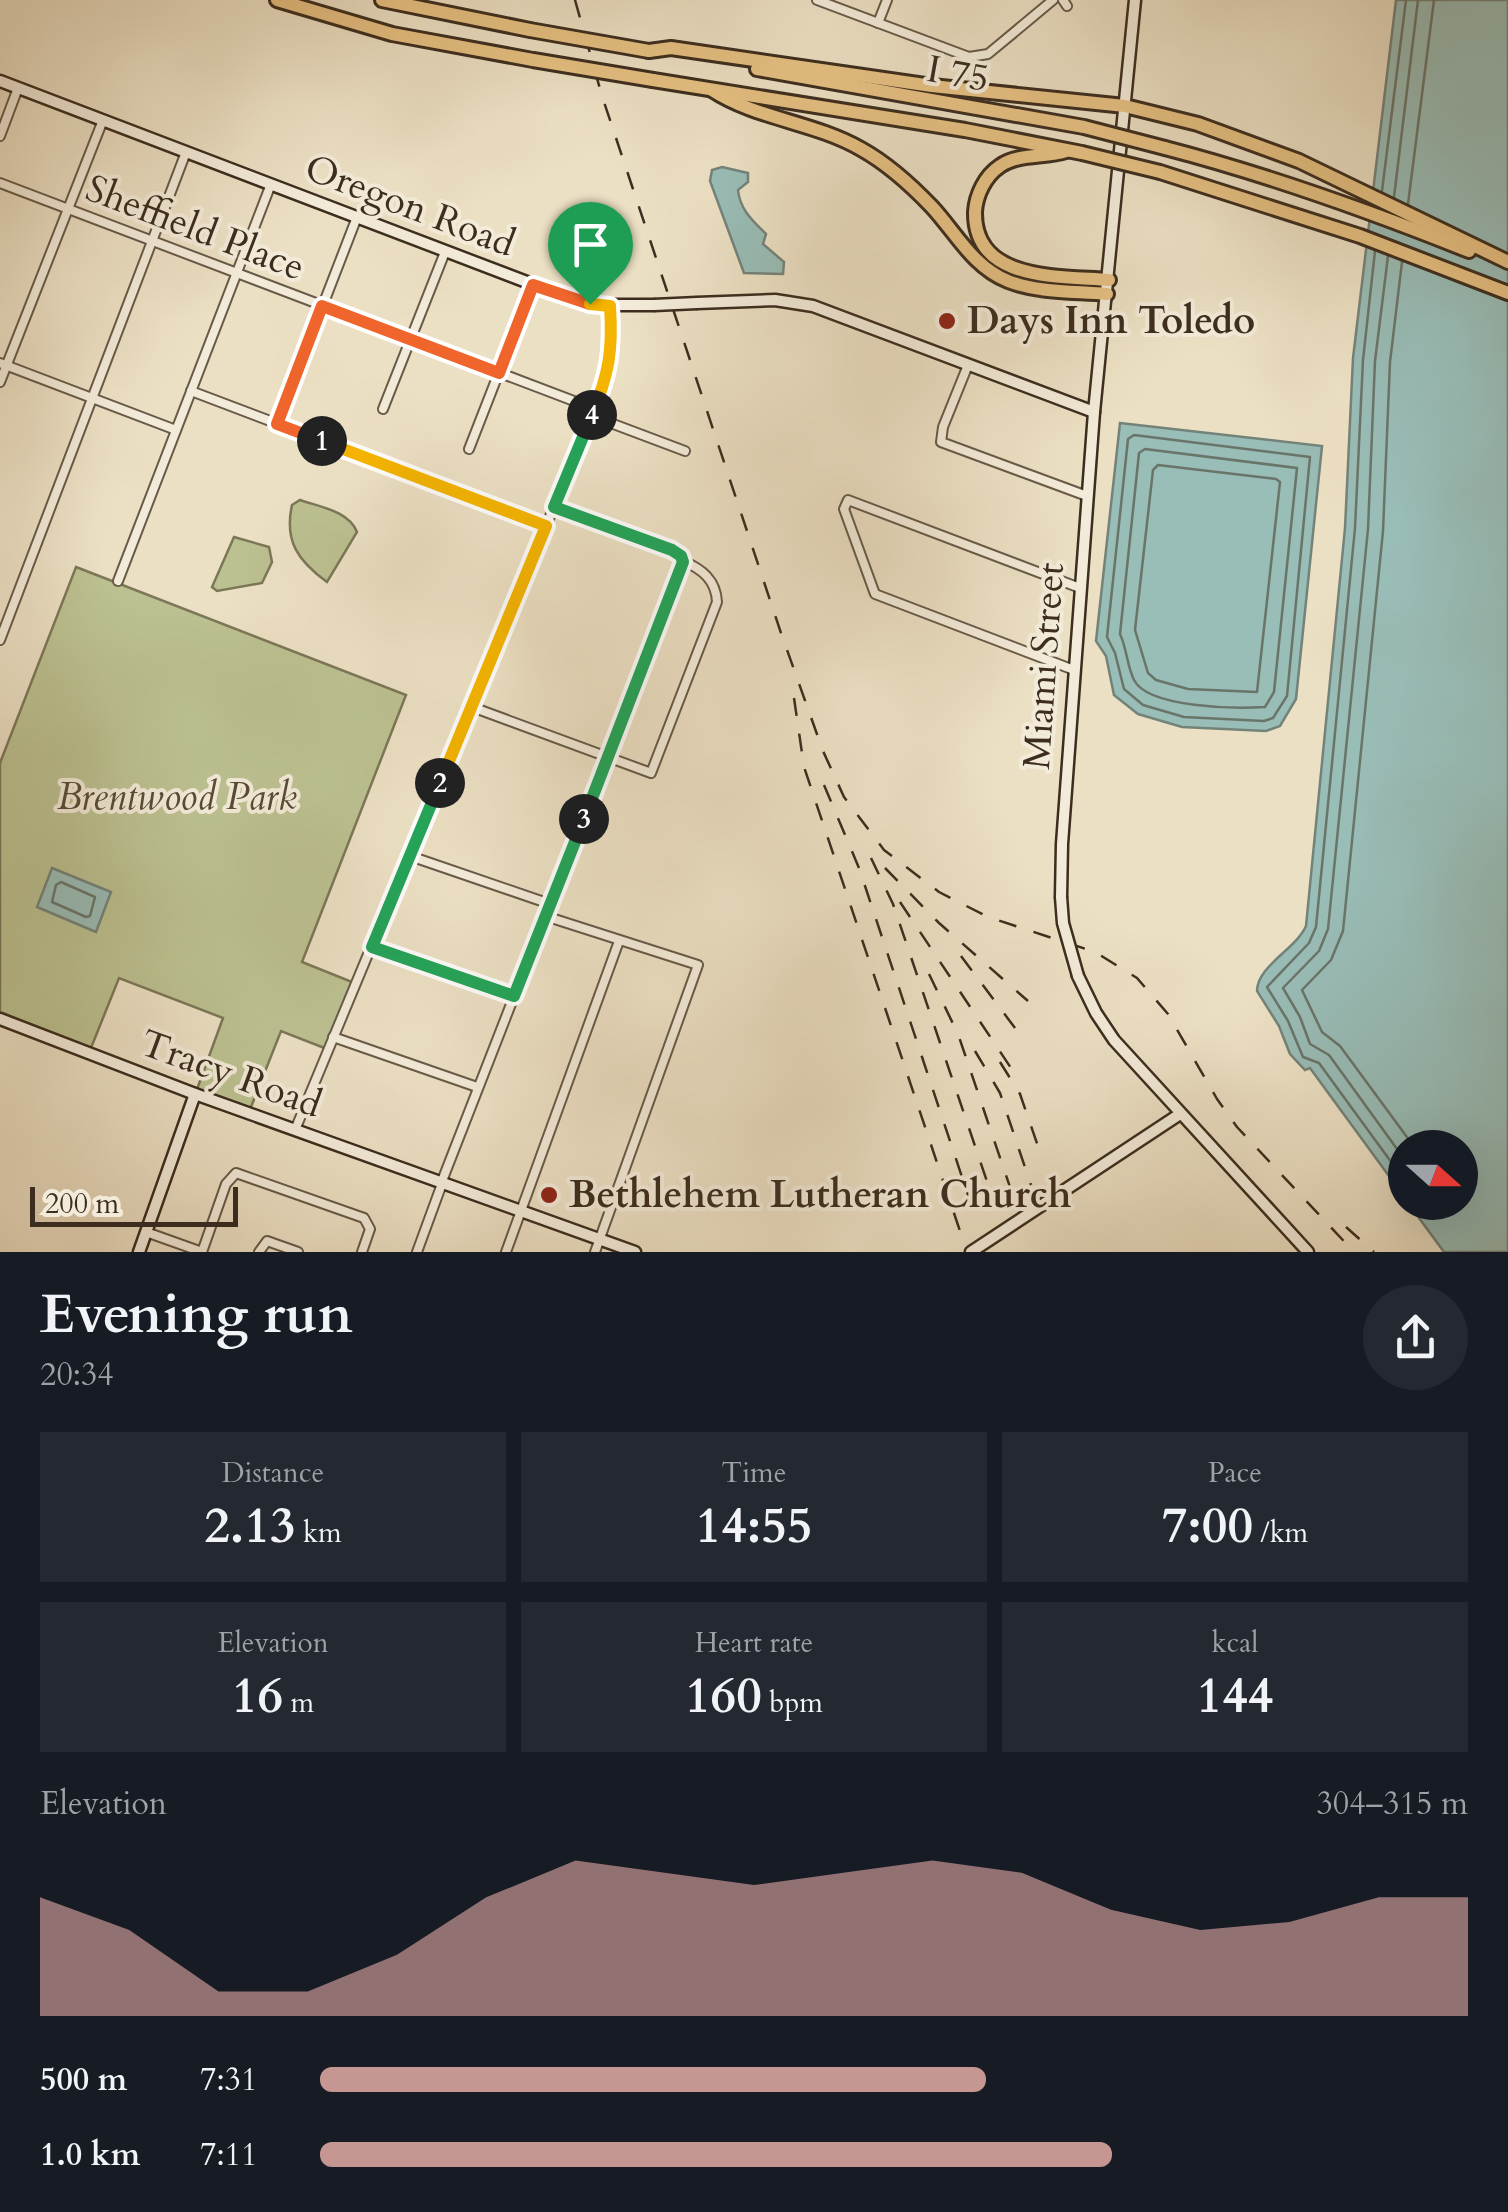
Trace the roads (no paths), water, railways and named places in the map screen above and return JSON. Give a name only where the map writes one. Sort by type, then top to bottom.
[{"type":"highway","name":"I 75","points":[[278,0],[392,34],[1075,151],[1160,172],[1313,220],[1508,294]]},
{"type":"highway","name":"I 75","points":[[382,0],[530,30],[1084,127],[1234,166],[1508,264]]},
{"type":"highway","points":[[650,51],[671,48],[932,86],[1125,106],[1234,135],[1322,171],[1508,264]]},
{"type":"highway","points":[[712,90],[732,103],[835,134],[874,157],[904,179],[982,265],[1005,280],[1032,287],[1108,287]]},
{"type":"highway","points":[[1075,151],[1019,158],[1000,166],[985,180],[978,196],[976,227],[993,257],[1013,269],[1108,287]]},
{"type":"street","points":[[817,0],[962,55],[981,56],[1053,0]]},
{"type":"street","points":[[878,23],[887,0]]},
{"type":"street","name":"Miami Street","points":[[1135,0],[1087,496],[1061,897],[1064,923],[1078,976],[1114,1040],[1308,1252]]},
{"type":"street","name":"Oregon Road","points":[[0,82],[581,302],[610,306],[775,300],[805,304],[1094,412]]},
{"type":"street","points":[[0,136],[18,88]]},
{"type":"street","points":[[0,382],[3,365],[103,120]]},
{"type":"street","points":[[0,640],[186,152]]},
{"type":"street","name":"Sheffield Place","points":[[0,183],[499,373],[684,451]]},
{"type":"street","points":[[118,581],[271,184]]},
{"type":"street","points":[[277,424],[356,217]]},
{"type":"street","points":[[383,409],[445,252]]},
{"type":"street","points":[[469,450],[533,285]]},
{"type":"street","points":[[295,1130],[593,412],[611,360],[610,306]]},
{"type":"street","points":[[3,365],[176,430]]},
{"type":"street","points":[[968,365],[943,427],[941,442],[1087,496]]},
{"type":"street","points":[[192,391],[546,526]]},
{"type":"street","points":[[1074,670],[875,594],[844,509],[848,500],[1080,588]]},
{"type":"street","points":[[472,706],[651,773],[717,602],[712,581],[672,550],[554,507]]},
{"type":"street","points":[[417,1252],[683,560]]},
{"type":"street","points":[[410,856],[550,904]]},
{"type":"street","points":[[546,916],[698,965],[595,1252]]},
{"type":"street","points":[[506,1252],[620,941]]},
{"type":"street","points":[[372,947],[514,996]]},
{"type":"street","name":"Tracy Road","points":[[0,1019],[195,1094],[635,1252]]},
{"type":"street","points":[[333,1037],[478,1088]]},
{"type":"street","points":[[139,1252],[195,1094]]},
{"type":"street","points":[[970,1252],[1180,1114]]},
{"type":"street","points":[[146,1232],[202,1252],[226,1184],[236,1173],[364,1218],[370,1229],[362,1252]]},
{"type":"street","points":[[259,1252],[267,1241],[298,1252]]},
{"type":"water","points":[[1396,0],[1508,0],[1508,1252],[1444,1252],[1420,1220],[1478,1220],[1478,1130],[1388,1130],[1388,1175],[1310,1068],[1305,1070],[1290,1054],[1279,1026],[1257,991],[1263,974],[1306,926],[1345,528],[1353,358]]},
{"type":"water","points":[[722,167],[748,173],[748,182],[738,190],[741,203],[766,234],[763,244],[784,262],[783,274],[744,273],[710,181],[712,170]]},
{"type":"water","points":[[1120,423],[1322,446],[1296,699],[1280,726],[1266,731],[1182,727],[1138,714],[1114,695],[1106,656],[1096,641]]},
{"type":"water","points":[[52,868],[111,892],[96,932],[37,907]]},
{"type":"railway","points":[[575,0],[602,96],[781,633],[823,751],[844,797],[884,850],[939,892],[988,917],[1095,952],[1137,978],[1168,1014],[1237,1127],[1354,1252]]},
{"type":"railway","points":[[794,698],[804,767],[960,1231]]},
{"type":"railway","points":[[824,785],[859,868],[976,1219]]},
{"type":"railway","points":[[871,858],[893,904],[995,1205]]},
{"type":"railway","points":[[885,868],[939,923],[1028,1001]]},
{"type":"railway","points":[[900,902],[1011,1068]]},
{"type":"railway","points":[[961,956],[1018,1032]]},
{"type":"railway","points":[[929,974],[958,1034],[1012,1193]]},
{"type":"railway","points":[[975,1051],[1000,1093],[1031,1185]]},
{"type":"railway","points":[[1000,1062],[1020,1094],[1041,1155]]},
{"type":"railway","points":[[1346,1227],[1374,1252]]},
{"type":"place","name":"Days Inn Toledo","points":[[947,321]]},
{"type":"place","name":"Bethlehem Lutheran Church","points":[[549,1195]]},
{"type":"park label","name":"Brentwood Park","points":[[177,797]]}]
